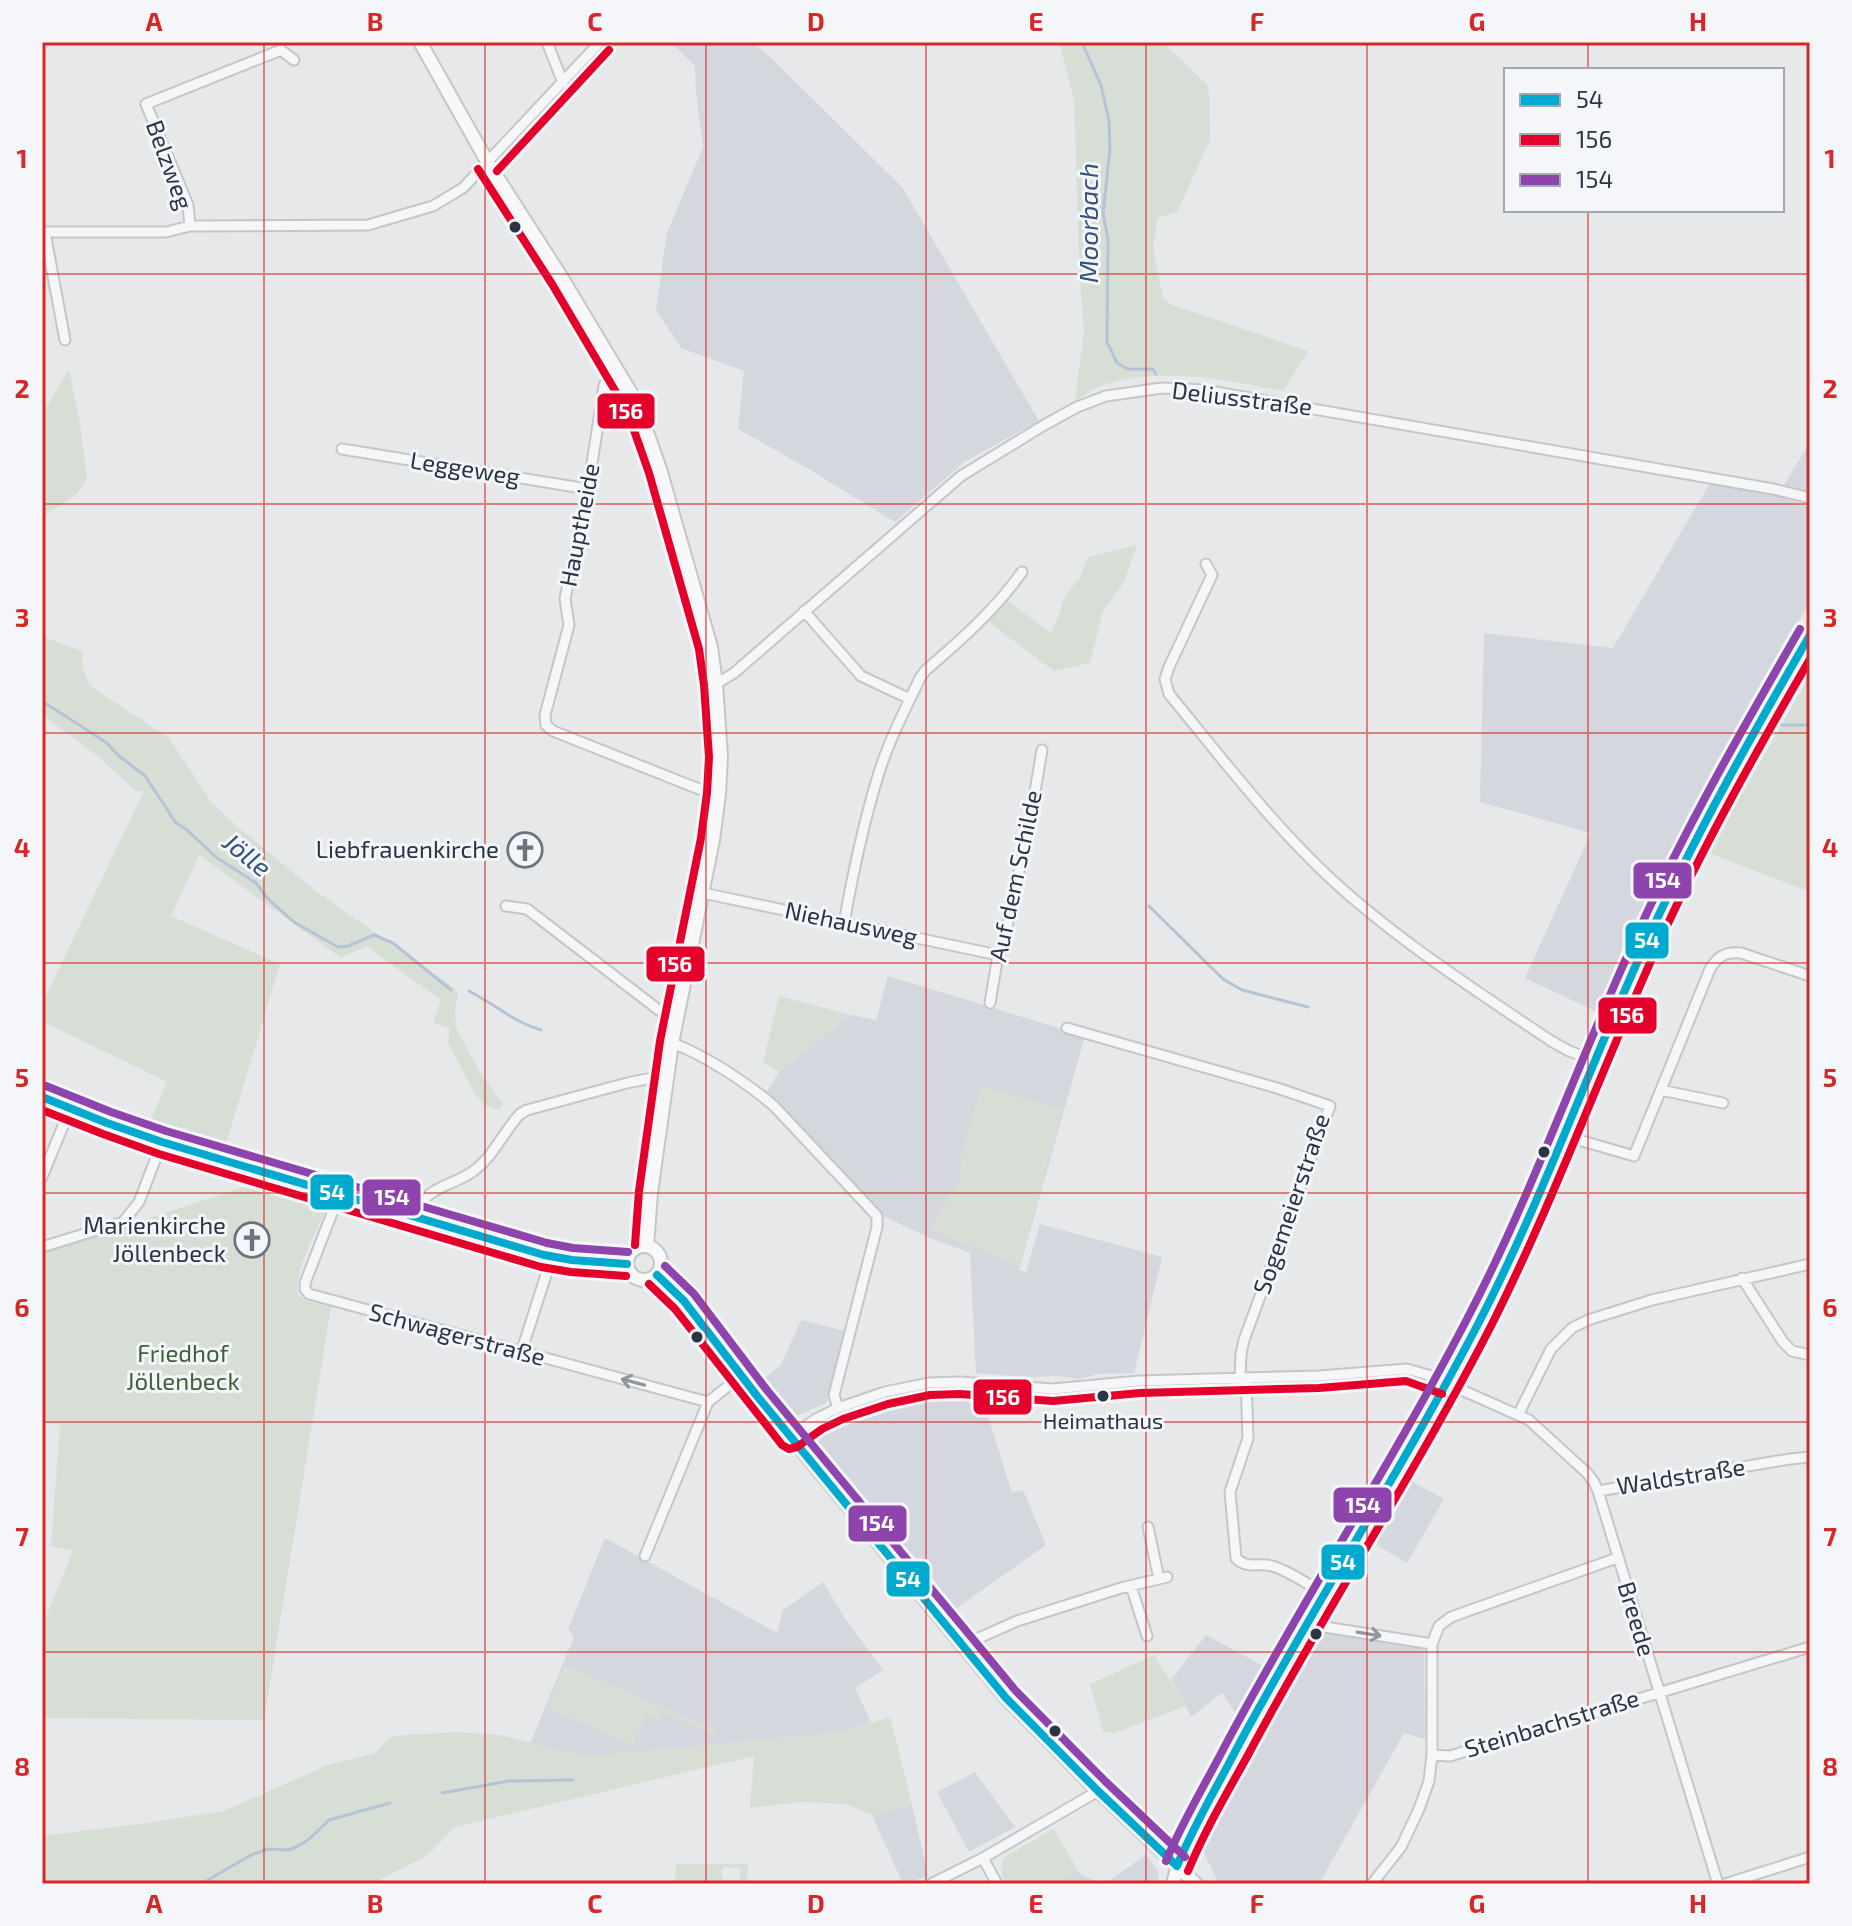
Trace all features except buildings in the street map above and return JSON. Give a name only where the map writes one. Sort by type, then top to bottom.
[{"type":"main road","points":[[420,42],[488,163],[614,362],[641,415],[660,469],[711,647],[721,757],[719,794],[703,893],[672,1043],[651,1193],[647,1246]]},
{"type":"main road","points":[[1173,1884],[1177,1866],[1193,1830],[1253,1717],[1447,1383],[1506,1269],[1648,938],[1730,775],[1810,635]]},
{"type":"main road","points":[[42,1097],[162,1142],[552,1256],[627,1264]]},
{"type":"main road","points":[[647,1246],[661,1258],[661,1269],[650,1280],[638,1280],[629,1272],[628,1257],[639,1247],[647,1246]]},
{"type":"main road","points":[[657,1275],[684,1301],[741,1376],[1006,1698],[1196,1884]]},
{"type":"street","points":[[547,42],[563,83]]},
{"type":"street","points":[[65,340],[44,233],[166,232],[190,226],[368,225],[433,206],[463,188],[600,42]]},
{"type":"street","name":"Belzweg","points":[[190,226],[188,205],[146,104],[281,50],[294,60]]},
{"type":"street","name":"Hauptheide","points":[[614,362],[604,386],[588,489],[565,599],[569,625],[545,715],[546,725],[553,731],[709,793],[719,794]]},
{"type":"street","name":"Deliusstraße","points":[[716,684],[734,673],[961,476],[1077,407],[1106,396],[1162,388],[1204,390],[1810,498]]},
{"type":"street","name":"Leggeweg","points":[[342,449],[588,489]]},
{"type":"street","points":[[1206,564],[1212,575],[1169,667],[1165,679],[1169,694],[1277,824],[1330,878],[1427,957],[1551,1041],[1596,1061]]},
{"type":"street","points":[[844,923],[857,855],[878,775],[910,699],[926,670],[984,619],[1022,572]]},
{"type":"street","points":[[804,611],[861,676],[910,699]]},
{"type":"street","name":"Auf dem Schilde","points":[[990,1003],[998,955],[1002,949],[1030,821],[1042,750]]},
{"type":"street","name":"Niehausweg","points":[[703,893],[998,955]]},
{"type":"street","points":[[506,906],[527,909],[660,1011],[677,1020]]},
{"type":"street","points":[[1565,1136],[1634,1156],[1710,969],[1722,954],[1741,953],[1810,976]]},
{"type":"street","name":"Sogemeierstraße","points":[[1067,1028],[1330,1106],[1244,1340],[1241,1354],[1243,1378]]},
{"type":"street","points":[[672,1043],[687,1048],[755,1090],[774,1106],[877,1216],[877,1227],[834,1395],[838,1408]]},
{"type":"street","points":[[415,1216],[431,1192],[471,1173],[485,1161],[520,1114],[527,1110],[627,1083],[657,1077],[667,1079]]},
{"type":"street","points":[[1661,1090],[1723,1103]]},
{"type":"street","points":[[42,1177],[70,1109]]},
{"type":"street","points":[[42,1247],[123,1222],[139,1202],[162,1142]]},
{"type":"street","name":"Schwagerstraße","points":[[339,1195],[305,1283],[309,1294],[708,1402]]},
{"type":"street","points":[[521,1353],[552,1256]]},
{"type":"street","points":[[1518,1415],[1545,1359],[1572,1328],[1647,1301],[1810,1264]]},
{"type":"street","points":[[1742,1278],[1783,1342],[1792,1351],[1810,1355]]},
{"type":"street","name":"Waldstraße","points":[[791,1437],[838,1408],[885,1392],[929,1383],[960,1382],[1053,1389],[1139,1381],[1319,1376],[1407,1369],[1447,1383],[1518,1415],[1537,1427],[1587,1473],[1598,1491],[1810,1457]]},
{"type":"street","points":[[645,1556],[708,1402],[741,1376]]},
{"type":"street","points":[[1243,1378],[1248,1438],[1230,1492],[1236,1558],[1245,1565],[1267,1564],[1276,1567],[1325,1594]]},
{"type":"street","name":"Breede","points":[[1598,1491],[1718,1884]]},
{"type":"street","points":[[963,1645],[1017,1621],[1163,1578],[1148,1527]]},
{"type":"street","points":[[1432,1755],[1432,1644],[1439,1626],[1451,1617],[1617,1558]]},
{"type":"street","points":[[1131,1586],[1147,1636]]},
{"type":"street","points":[[1306,1624],[1432,1644]]},
{"type":"street","name":"Steinbachstraße","points":[[1372,1884],[1401,1847],[1419,1809],[1429,1781],[1432,1755],[1450,1756],[1810,1647]]},
{"type":"street","points":[[931,1884],[983,1858],[1098,1791]]},
{"type":"street","points":[[1725,1884],[1810,1857]]},
{"type":"street","points":[[983,1858],[997,1884]]},
{"type":"shaded area","points":[[670,42],[752,42],[902,187],[1039,421],[964,462],[895,522],[738,429],[744,371],[681,348],[656,310],[667,233],[703,147],[695,66]]},
{"type":"shaded area","points":[[1810,442],[1810,492],[1784,485]]},
{"type":"shaded area","points":[[1710,483],[1778,496],[1810,507],[1810,601],[1685,821],[1597,1012],[1525,978],[1591,833],[1480,802],[1484,633],[1613,648]]},
{"type":"shaded area","points":[[888,976],[1085,1036],[1019,1270],[1026,1272],[1040,1224],[1162,1257],[1134,1373],[1098,1374],[1080,1379],[976,1373],[970,1253],[883,1216],[767,1091],[779,1072],[851,1015],[876,1020]]},
{"type":"shaded area","points":[[801,1320],[845,1331],[826,1403],[797,1416],[782,1408],[761,1381],[781,1365]]},
{"type":"shaded area","points":[[933,1391],[981,1393],[1012,1493],[1023,1490],[1046,1545],[948,1614],[810,1444],[814,1432],[869,1403]]},
{"type":"shaded area","points":[[1407,1479],[1444,1499],[1407,1563],[1370,1541]]},
{"type":"shaded area","points":[[605,1538],[777,1633],[783,1610],[823,1582],[883,1670],[855,1688],[871,1722],[842,1732],[593,1756],[530,1744],[574,1637],[568,1629]]},
{"type":"shaded area","points":[[1319,1632],[1422,1647],[1425,1739],[1404,1733],[1319,1884],[1219,1884],[1205,1855],[1204,1839],[1210,1823]]},
{"type":"shaded area","points":[[1206,1635],[1267,1668],[1239,1718],[1222,1693],[1191,1717],[1171,1680]]},
{"type":"shaded area","points":[[975,1772],[1015,1827],[969,1852],[937,1792]]},
{"type":"shaded area","points":[[912,1805],[928,1876],[903,1884],[872,1815]]},
{"type":"shaded area","points":[[1146,1855],[1157,1870],[1160,1884],[1104,1884]]},
{"type":"shaded area","points":[[1078,1870],[1080,1874],[1102,1884],[1052,1884]]},
{"type":"green space","points":[[1059,42],[1163,42],[1206,84],[1209,91],[1210,140],[1177,212],[1158,218],[1153,248],[1163,298],[1172,305],[1308,351],[1283,391],[1189,376],[1141,377],[1096,388],[1075,401],[1084,331],[1074,99]]},
{"type":"green space","points":[[69,370],[87,476],[76,494],[46,514],[42,512],[42,414]]},
{"type":"green space","points":[[1137,545],[1124,582],[1103,611],[1090,663],[1054,671],[988,621],[1006,599],[1051,633],[1064,598],[1080,577],[1088,557]]},
{"type":"green space","points":[[42,636],[83,652],[82,666],[89,685],[169,738],[212,803],[240,829],[317,892],[453,987],[458,994],[456,1028],[481,1074],[503,1104],[500,1110],[485,1105],[475,1094],[448,1043],[450,1028],[433,1023],[441,1000],[366,946],[341,958],[199,855],[171,916],[280,964],[224,1150],[148,1127],[167,1082],[42,1021],[42,1004],[144,791],[136,791],[94,753],[42,714]]},
{"type":"green space","points":[[1810,675],[1810,892],[1704,851],[1725,813],[1732,811]]},
{"type":"green space","points":[[779,996],[851,1015],[779,1072],[763,1062]]},
{"type":"green space","points":[[981,1086],[1063,1109],[1019,1266],[929,1229],[960,1180],[961,1156]]},
{"type":"green space","name":"Friedhof Jöllenbeck","points":[[244,1187],[282,1190],[327,1203],[328,1206],[306,1252],[298,1279],[300,1297],[331,1307],[264,1720],[42,1718],[42,1627],[73,1551],[51,1546],[60,1425],[42,1423],[42,1253]]},
{"type":"green space","points":[[1154,1655],[1186,1706],[1113,1733],[1103,1731],[1090,1684]]},
{"type":"green space","points":[[565,1665],[717,1730],[715,1735],[661,1712],[658,1720],[646,1715],[633,1745],[547,1708]]},
{"type":"green space","points":[[890,1717],[912,1805],[872,1815],[846,1804],[800,1802],[750,1808],[754,1756],[455,1827],[428,1855],[371,1884],[42,1884],[42,1836],[224,1811],[328,1765],[376,1753],[393,1736],[456,1732],[500,1735],[593,1756],[842,1732]]},
{"type":"green space","points":[[1053,1829],[1078,1870],[1052,1884],[1006,1884],[1002,1870],[1005,1857]]},
{"type":"green space","points":[[676,1864],[748,1864],[747,1884],[675,1884]],"holes":[[[724,1867],[739,1868],[739,1881],[723,1879],[721,1871]]]},
{"type":"waterway","name":"Moorbach","points":[[1084,42],[1101,85],[1109,121],[1110,149],[1103,214],[1108,239],[1107,342],[1117,363],[1128,369],[1153,369],[1156,374]]},
{"type":"waterway","name":"Jölle","points":[[42,701],[107,743],[145,776],[176,823],[216,857],[256,883],[267,898],[294,922],[338,947],[374,935],[393,943],[451,990]]},
{"type":"waterway","points":[[1781,725],[1810,725]]},
{"type":"waterway","name":"Moorbach","points":[[1149,906],[1223,979],[1242,990],[1308,1007]]},
{"type":"waterway","name":"Jölle","points":[[469,991],[513,1018],[541,1030]]},
{"type":"waterway","points":[[442,1793],[509,1781],[573,1780]]},
{"type":"waterway","points":[[201,1884],[251,1855],[268,1849],[288,1850],[298,1846],[329,1820],[390,1803]]},
{"type":"transit line","name":"156","points":[[497,171],[609,50]]},
{"type":"transit line","name":"156","points":[[478,169],[552,284],[630,419],[649,473],[699,649],[709,757],[707,793],[701,838],[660,1041],[639,1191],[635,1245]]},
{"type":"transit line","name":"154","points":[[1166,1861],[1255,1690],[1409,1426],[1467,1319],[1535,1175],[1657,892],[1716,778],[1800,629]]},
{"type":"transit line","name":"54","points":[[1177,1866],[1266,1695],[1420,1431],[1478,1324],[1524,1229],[1667,897],[1726,783],[1810,635]]},
{"type":"transit line","name":"156","points":[[1188,1871],[1216,1812],[1277,1701],[1491,1326],[1536,1231],[1676,907],[1731,800],[1810,659]]},
{"type":"transit line","name":"154","points":[[46,1086],[166,1131],[547,1243],[628,1252]]},
{"type":"transit line","name":"54","points":[[42,1097],[162,1142],[544,1255],[627,1264]]},
{"type":"transit line","name":"156","points":[[42,1110],[159,1154],[541,1267],[626,1276]]},
{"type":"transit line","name":"154","points":[[665,1266],[694,1294],[766,1389],[1015,1690],[1185,1857]]},
{"type":"transit line","name":"54","points":[[657,1275],[684,1301],[757,1396],[1006,1698],[1177,1866]]},
{"type":"transit line","name":"156","points":[[649,1284],[675,1309],[782,1445],[789,1449],[843,1419],[888,1404],[930,1395],[960,1394],[1053,1401],[1140,1393],[1319,1388],[1406,1381],[1442,1394]]},
{"type":"place","name":"Liebfrauenkirche","points":[[525,850]]},
{"type":"place","name":"Marienkirche Jöllenbeck","points":[[252,1240]]},
{"type":"place","name":"Heimathaus","points":[[1103,1396]]}]
